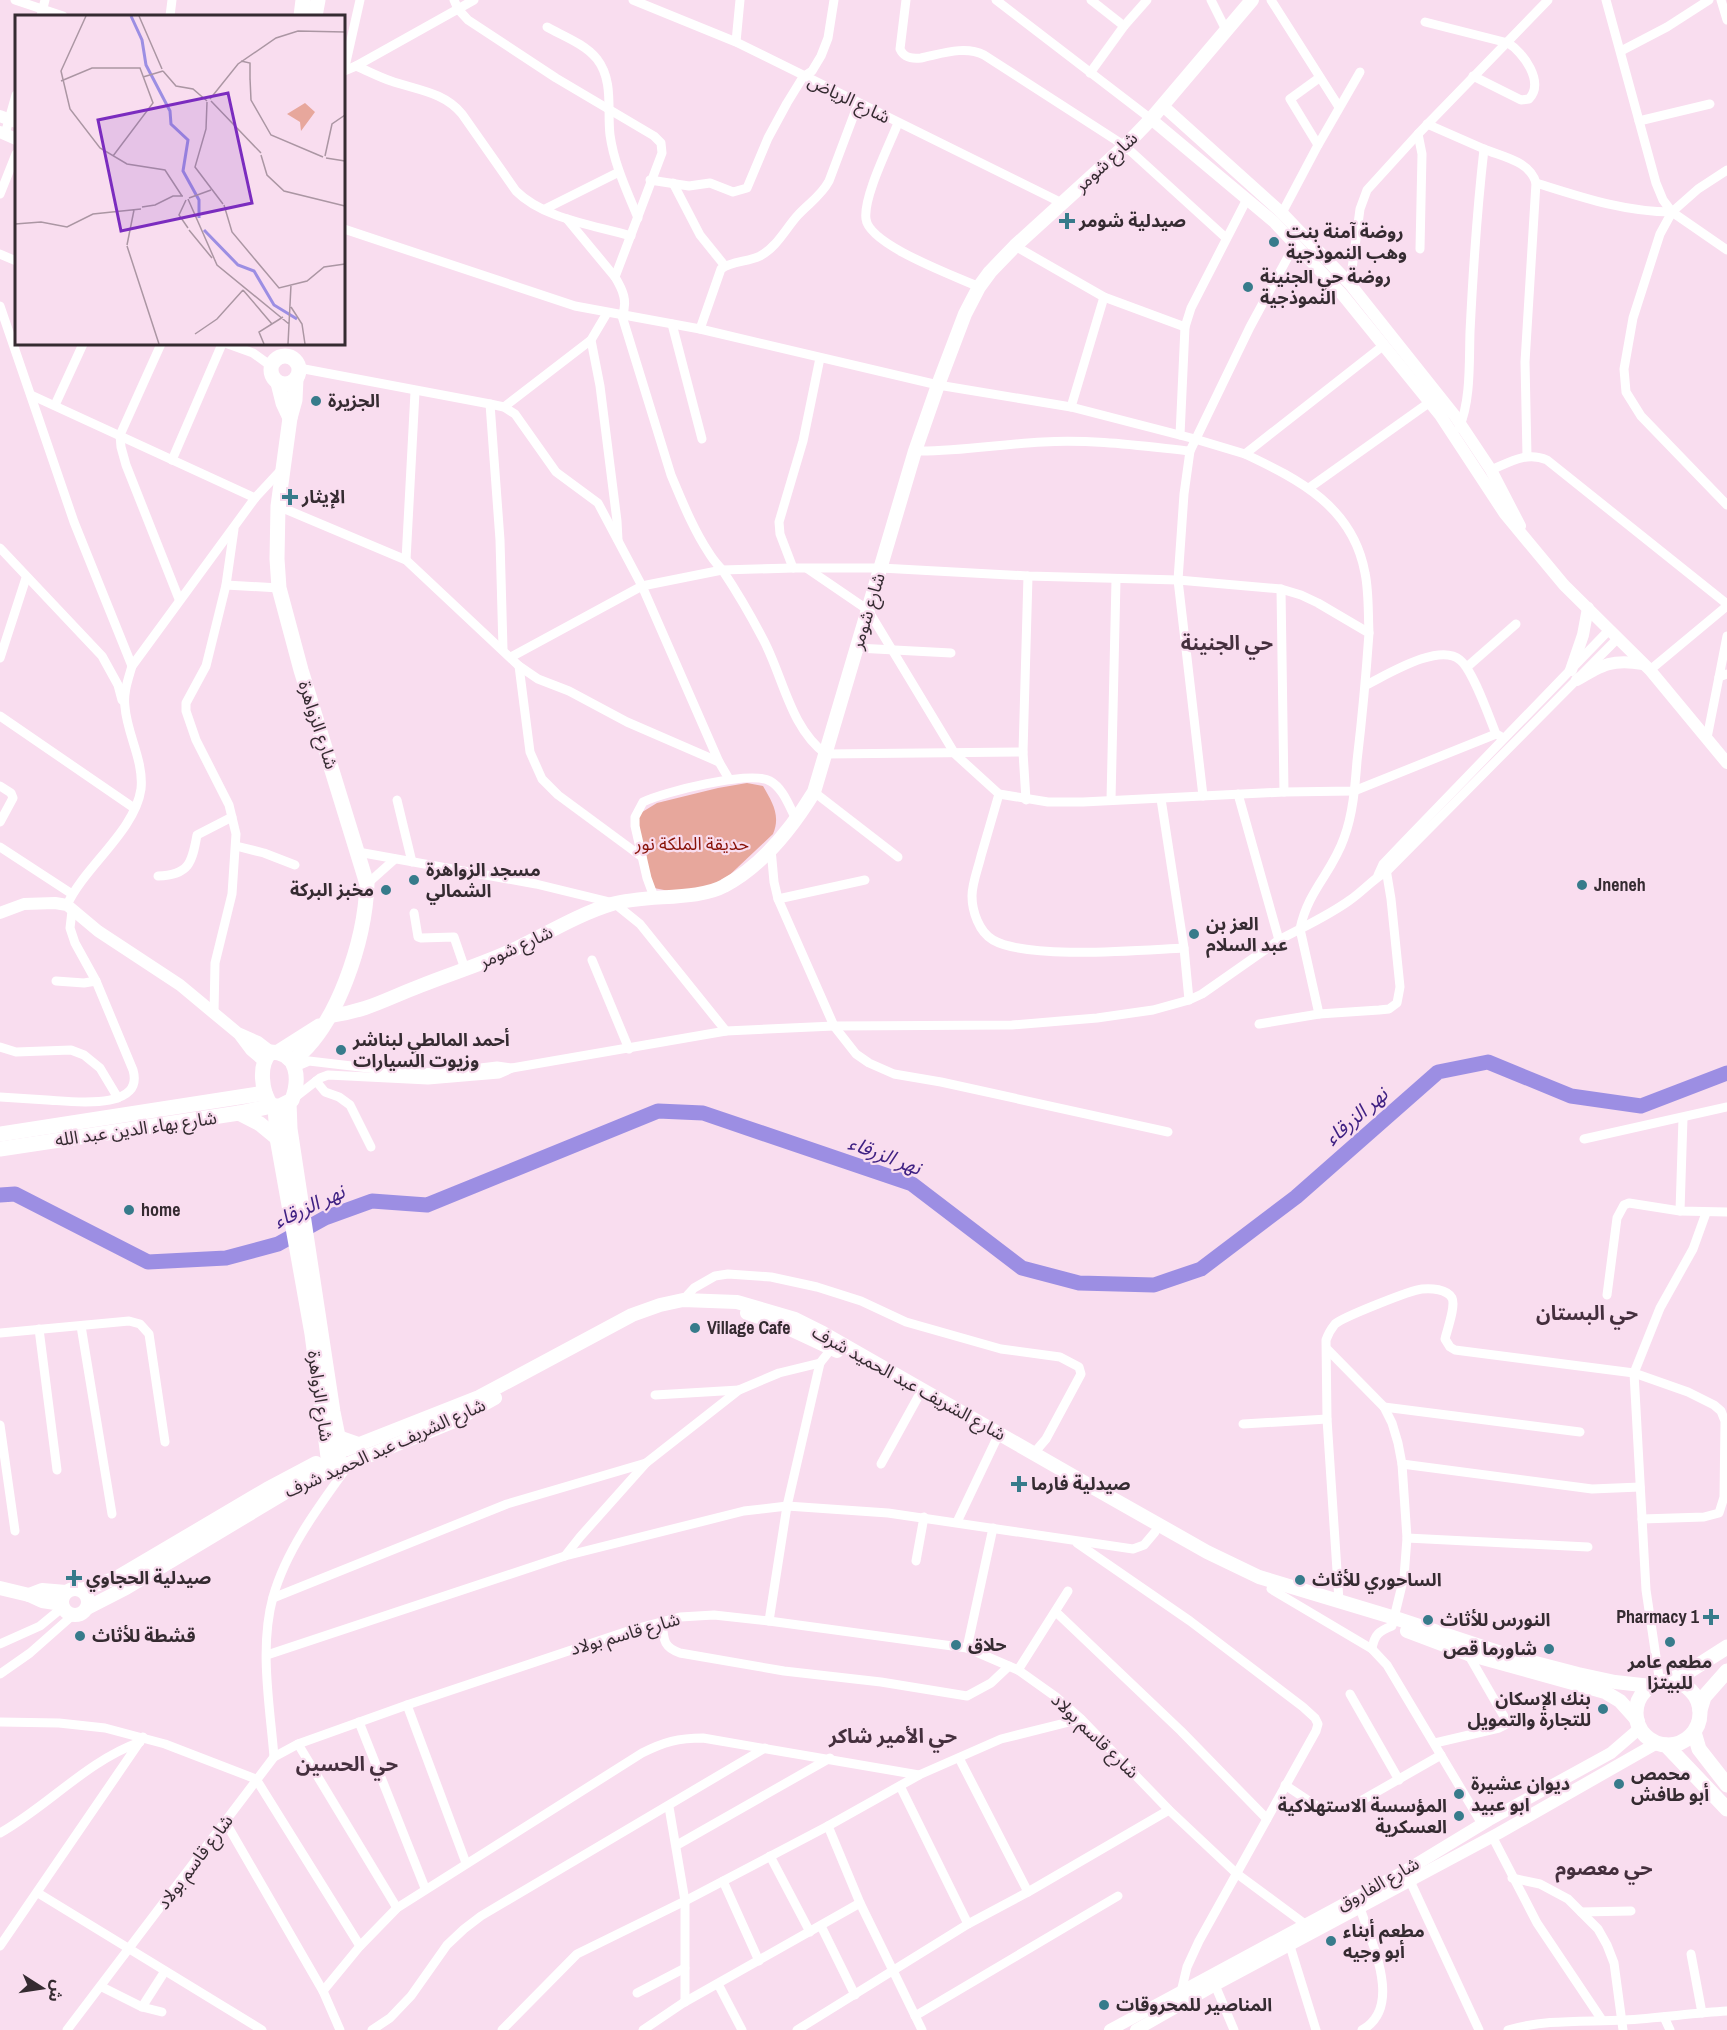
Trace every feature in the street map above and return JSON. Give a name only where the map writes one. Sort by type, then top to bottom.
[{"type":"main road","points":[[301,15],[303,0]]},
{"type":"main road","points":[[315,15],[318,0]]},
{"type":"main road","name":"شارع شومر","points":[[327,1019],[372,1007],[509,952],[614,903],[715,891],[750,868],[771,849],[796,819],[814,792],[915,451],[965,315],[979,287],[1015,246],[1125,146],[1151,119],[1252,0]]},
{"type":"main road","name":"شارع الزواهرة","points":[[293,345],[297,369],[295,400],[290,418],[278,506],[279,588],[301,670],[367,884],[364,919],[344,985],[327,1019],[309,1046],[293,1064]]},
{"type":"main road","points":[[286,355],[297,369],[290,383],[278,383],[272,376],[274,356],[286,355]]},
{"type":"main road","name":"شارع الزواهرة","points":[[278,383],[290,418]]},
{"type":"main road","points":[[271,1055],[327,1019]]},
{"type":"main road","points":[[271,1055],[288,1056],[293,1064],[296,1087],[278,1101]]},
{"type":"main road","points":[[271,1055],[278,1101],[277,1138],[293,1186]]},
{"type":"main road","points":[[278,1101],[290,1128],[293,1186],[317,1333]]},
{"type":"main road","name":"شارع بهاء الدين عبد الله","points":[[0,1149],[239,1113],[278,1101]]},
{"type":"main road","name":"شارع بهاء الدين عبد الله","points":[[0,1134],[83,1122],[278,1101]]},
{"type":"main road","points":[[239,1113],[260,1124],[277,1138]]},
{"type":"main road","name":"شارع الشريف عبد الحميد شرف","points":[[357,1444],[450,1416],[478,1397],[632,1315],[683,1300],[737,1302],[795,1319],[1187,1541],[1259,1577],[1339,1601],[1468,1654],[1605,1692],[1620,1701],[1639,1725]]},
{"type":"main road","name":"شارع الشريف عبد الحميد شرف","points":[[81,1590],[116,1578],[267,1489],[336,1456],[450,1416],[619,1330],[676,1310],[726,1309],[747,1312],[777,1323],[832,1348],[1155,1532],[1243,1578],[1271,1588],[1578,1674],[1615,1682],[1659,1683]]},
{"type":"main road","name":"شارع الزواهرة","points":[[317,1333],[336,1456]]},
{"type":"main road","name":"شارع الزواهرة","points":[[317,1333],[336,1456]]},
{"type":"main road","points":[[301,1483],[308,1474],[357,1444]]},
{"type":"main road","name":"شارع الشريف عبد الحميد شرف","points":[[87,1608],[126,1588],[301,1483],[336,1456]]},
{"type":"main road","points":[[0,1588],[29,1595],[42,1601],[66,1605],[81,1614],[87,1608],[87,1596],[81,1590],[73,1589],[66,1605]]},
{"type":"main road","points":[[1727,1647],[1690,1670],[1659,1683],[1644,1693],[1636,1712],[1639,1725],[1650,1740],[1661,1744],[1677,1744],[1686,1740],[1694,1732],[1699,1721],[1704,1697],[1727,1671]]},
{"type":"main road","points":[[1659,1683],[1683,1684],[1698,1702],[1700,1710]]},
{"type":"main road","points":[[1694,1732],[1699,1749],[1727,1785]]},
{"type":"main road","points":[[1661,1744],[1727,1809]]},
{"type":"street","points":[[15,0],[42,13],[45,0]]},
{"type":"street","points":[[170,15],[172,0]]},
{"type":"street","points":[[345,67],[360,0]]},
{"type":"street","points":[[345,71],[456,5],[474,0]]},
{"type":"street","name":"شارع الرياض","points":[[633,0],[736,42],[1062,203]]},
{"type":"street","points":[[736,42],[740,0]]},
{"type":"street","points":[[650,180],[689,186],[710,183],[733,192],[747,188],[768,138],[803,77],[812,70],[824,50],[834,0]]},
{"type":"street","points":[[906,0],[900,49],[905,56],[914,59],[967,50],[977,51],[1035,86],[1125,146],[1226,238]]},
{"type":"street","points":[[996,0],[1151,119],[1247,199],[1295,244],[1341,293],[1430,402],[1491,470],[1525,538]]},
{"type":"street","points":[[1091,0],[1124,26]]},
{"type":"street","points":[[1090,73],[1124,26],[1147,0]]},
{"type":"street","points":[[1211,0],[1226,30]]},
{"type":"street","points":[[1270,0],[1339,107]]},
{"type":"street","points":[[1350,284],[1359,215],[1364,196],[1376,178],[1473,76],[1508,44],[1548,0]]},
{"type":"street","points":[[1606,0],[1660,192],[1672,212],[1727,250]]},
{"type":"street","points":[[1621,51],[1667,27],[1709,0]]},
{"type":"street","points":[[1721,0],[1727,20]]},
{"type":"street","points":[[456,5],[468,20],[494,38],[609,111],[654,136],[661,143],[662,153],[615,277]]},
{"type":"street","points":[[1425,22],[1508,44],[1519,51],[1528,65],[1534,83],[1532,96],[1525,100],[1517,99],[1473,76]]},
{"type":"street","points":[[547,27],[590,52],[597,60],[606,80],[610,135],[619,172],[638,218]]},
{"type":"street","points":[[356,66],[389,80],[439,96],[452,103],[524,199],[567,219],[631,236]]},
{"type":"street","points":[[1282,213],[1360,72]]},
{"type":"street","points":[[1318,145],[1290,99],[1319,78]]},
{"type":"street","points":[[7,135],[15,99]]},
{"type":"street","points":[[700,329],[719,272],[724,266],[751,259],[766,252],[802,211],[820,196],[829,181],[858,104]]},
{"type":"street","points":[[1639,121],[1710,104]]},
{"type":"street","points":[[1163,106],[1282,213],[1350,284],[1458,431],[1505,514],[1564,585],[1646,667],[1727,763]]},
{"type":"street","points":[[898,123],[868,200],[866,222],[869,229],[893,248],[979,287]]},
{"type":"street","points":[[1427,124],[1524,165],[1532,172],[1536,183],[1526,362],[1527,456]]},
{"type":"street","points":[[1418,134],[1422,154],[1420,249]]},
{"type":"street","points":[[1458,431],[1469,371],[1479,193],[1484,149]]},
{"type":"street","points":[[0,194],[15,156]]},
{"type":"street","points":[[1727,170],[1698,189],[1672,212],[1660,234],[1633,318],[1625,358],[1626,392],[1630,401],[1641,416],[1727,505]]},
{"type":"street","points":[[545,209],[619,172]]},
{"type":"street","points":[[673,183],[700,236],[724,266]]},
{"type":"street","points":[[1536,183],[1607,205],[1652,212],[1672,212]]},
{"type":"street","points":[[1180,435],[1185,327],[1191,308],[1247,199]]},
{"type":"street","points":[[567,219],[622,287],[625,301],[622,316],[671,474],[703,544],[722,570],[764,639],[807,735],[826,754],[1023,752]]},
{"type":"street","points":[[345,228],[552,300],[622,316],[700,329],[938,385],[1071,407],[1195,439],[1245,454],[1309,488],[1334,509],[1354,536],[1365,573],[1369,633],[1366,686],[1350,821],[1335,858],[1313,891],[1300,929],[1319,1014]]},
{"type":"street","points":[[1203,796],[1178,580],[1184,494],[1190,451],[1250,327],[1295,244]]},
{"type":"street","points":[[1015,246],[1104,297],[1185,327]]},
{"type":"street","points":[[0,254],[15,261]]},
{"type":"street","points":[[1071,407],[1104,297]]},
{"type":"street","points":[[0,306],[74,522],[132,666]]},
{"type":"street","points":[[504,407],[591,340],[607,313]]},
{"type":"street","points":[[672,324],[702,439]]},
{"type":"street","points":[[591,340],[600,386],[618,543]]},
{"type":"street","points":[[55,405],[83,345]]},
{"type":"street","points":[[161,345],[120,435],[126,465],[179,599]]},
{"type":"street","points":[[172,460],[222,345]]},
{"type":"street","points":[[1245,454],[1384,345]]},
{"type":"street","points":[[241,346],[259,356],[274,356]]},
{"type":"street","points":[[793,568],[780,534],[778,522],[803,441],[820,358]]},
{"type":"street","points":[[297,369],[490,404],[504,407],[515,414],[556,472],[598,503],[642,586],[719,762],[729,779]]},
{"type":"street","points":[[406,560],[415,392]]},
{"type":"street","points":[[31,395],[255,498]]},
{"type":"street","points":[[1309,488],[1430,402]]},
{"type":"street","points":[[490,404],[500,540],[503,649]]},
{"type":"street","points":[[915,451],[948,451],[1046,441],[1118,444],[1190,451]]},
{"type":"street","points":[[1491,470],[1527,456],[1538,456],[1547,460],[1727,605],[1646,667]]},
{"type":"street","points":[[125,708],[126,689],[132,666],[255,498],[283,469]]},
{"type":"street","points":[[278,506],[406,560],[519,666],[538,679],[569,691],[627,722],[719,762]]},
{"type":"street","points":[[214,1013],[216,963],[232,894],[236,834],[229,805],[196,740],[186,711],[189,697],[201,679],[206,666],[226,585],[234,529]]},
{"type":"street","points":[[0,548],[102,656],[118,685],[125,708],[140,773],[141,788],[134,808],[119,834],[70,903],[73,936],[96,981],[134,1076],[132,1087],[129,1092],[118,1098],[82,1103],[0,1097]]},
{"type":"street","points":[[510,657],[642,586],[722,570],[793,568],[881,568],[1116,580],[1178,580],[1281,589],[1318,603],[1369,633]]},
{"type":"street","points":[[808,569],[868,610],[955,753],[999,794],[1026,800],[1064,802],[1354,791],[1501,736]]},
{"type":"street","points":[[1026,800],[1023,752],[1028,576]]},
{"type":"street","points":[[0,658],[26,578]]},
{"type":"street","points":[[1111,800],[1116,580]]},
{"type":"street","points":[[226,585],[279,588]]},
{"type":"street","points":[[1281,589],[1284,792]]},
{"type":"street","points":[[1574,675],[1587,608]]},
{"type":"street","points":[[1467,667],[1516,624]]},
{"type":"street","points":[[278,1101],[328,1075],[390,1079],[446,1079],[499,1074],[512,1068],[726,1031],[834,1026],[1012,1025],[1097,1018],[1153,1010],[1189,1000],[1215,986],[1279,940],[1353,899],[1513,745],[1613,634]]},
{"type":"street","points":[[1707,738],[1723,676],[1727,636]]},
{"type":"street","points":[[856,648],[951,652]]},
{"type":"street","points":[[1366,686],[1428,656],[1453,656],[1467,667],[1501,736],[1513,745]]},
{"type":"street","points":[[1259,1024],[1319,1014],[1380,1011],[1389,1009],[1397,1003],[1400,987],[1383,870],[1501,736],[1574,675],[1610,662],[1621,661],[1646,667]]},
{"type":"street","points":[[519,666],[530,752],[542,779],[558,795],[642,857]]},
{"type":"street","points":[[0,716],[134,808]]},
{"type":"street","points":[[654,897],[634,821],[643,802],[729,779],[758,777],[772,782],[781,791],[796,819]]},
{"type":"street","points":[[0,786],[13,798],[0,822]]},
{"type":"street","points":[[814,792],[898,857]]},
{"type":"street","points":[[999,794],[972,894],[976,917],[982,930],[990,939],[1003,945],[1028,949],[1074,952],[1184,948]]},
{"type":"street","points":[[1238,794],[1279,940]]},
{"type":"street","points":[[1161,799],[1184,948],[1189,1000]]},
{"type":"street","points":[[397,800],[412,862]]},
{"type":"street","points":[[158,876],[173,876],[187,868],[193,855],[197,835],[232,817]]},
{"type":"street","points":[[236,846],[264,853],[295,865]]},
{"type":"street","points":[[0,847],[70,903],[98,931],[180,985],[238,1034],[258,1042],[271,1055]]},
{"type":"street","points":[[771,849],[778,899],[834,1026],[856,1054],[894,1074],[1168,1132]]},
{"type":"street","points":[[358,852],[536,884],[614,903],[640,924],[726,1031]]},
{"type":"street","points":[[367,884],[395,859]]},
{"type":"street","points":[[778,899],[865,880]]},
{"type":"street","points":[[0,913],[24,904],[70,903]]},
{"type":"street","points":[[414,914],[418,937],[454,937],[465,969]]},
{"type":"street","points":[[591,960],[629,1049]]},
{"type":"street","points":[[56,981],[84,983],[96,981]]},
{"type":"street","points":[[0,1047],[16,1052],[71,1050],[84,1054],[100,1068],[118,1098]]},
{"type":"street","points":[[293,1064],[309,1061],[411,1073],[447,1072],[497,1066],[512,1068]]},
{"type":"street","points":[[316,1081],[325,1092],[339,1097],[350,1105],[371,1147]]},
{"type":"street","points":[[82,1103],[83,1122]]},
{"type":"street","points":[[1584,1139],[1727,1107]]},
{"type":"street","points":[[1680,1211],[1683,1118]]},
{"type":"street","points":[[1607,1295],[1617,1218],[1624,1205],[1629,1203],[1650,1205],[1706,1213],[1727,1212]]},
{"type":"street","points":[[1659,1683],[1646,1590],[1634,1373],[1660,1308],[1693,1250],[1706,1213]]},
{"type":"street","points":[[683,1300],[694,1288],[715,1276],[771,1277],[817,1287],[861,1301],[906,1322],[1001,1349],[1060,1357],[1079,1367],[1081,1374],[1047,1439],[1034,1453]]},
{"type":"street","points":[[1339,1601],[1327,1419],[1328,1335],[1339,1321],[1404,1294],[1422,1289],[1438,1289],[1453,1298],[1454,1306],[1445,1339],[1455,1350],[1634,1373],[1702,1398],[1721,1411],[1725,1421],[1725,1497],[1719,1513],[1704,1517],[1642,1519]]},
{"type":"street","points":[[0,1333],[136,1321],[149,1334],[165,1442]]},
{"type":"street","points":[[81,1326],[112,1514]]},
{"type":"street","points":[[39,1329],[57,1470]]},
{"type":"street","points":[[769,1621],[787,1506],[820,1363],[832,1348]]},
{"type":"street","points":[[1328,1350],[1384,1407],[1392,1423],[1402,1464],[1407,1538],[1404,1577],[1393,1622],[1378,1632],[1372,1649]]},
{"type":"street","points":[[566,1556],[646,1463],[739,1390],[779,1373],[820,1363]]},
{"type":"street","points":[[655,1395],[739,1390]]},
{"type":"street","points":[[881,1464],[918,1397]]},
{"type":"street","points":[[1384,1407],[1580,1432]]},
{"type":"street","points":[[1243,1424],[1327,1419]]},
{"type":"street","points":[[0,1425],[15,1531]]},
{"type":"street","points":[[957,1522],[996,1440]]},
{"type":"street","points":[[274,1758],[267,1655],[268,1625],[273,1598],[282,1571],[295,1545],[332,1488],[336,1456]]},
{"type":"street","points":[[332,1488],[336,1456]]},
{"type":"street","points":[[273,1598],[507,1503],[646,1463]]},
{"type":"street","points":[[1402,1464],[1592,1489],[1640,1487]]},
{"type":"street","points":[[267,1655],[566,1556],[744,1511],[787,1506],[924,1518],[1075,1542],[1139,1548],[1155,1532]]},
{"type":"street","points":[[916,1562],[924,1518]]},
{"type":"street","points":[[967,1648],[993,1528]]},
{"type":"street","points":[[1407,1538],[1588,1547]]},
{"type":"street","points":[[1075,1542],[1243,1659],[1315,1718],[1318,1727],[1187,1967],[1181,1992]]},
{"type":"street","points":[[1271,1588],[1372,1649],[1388,1665],[1441,1755],[1495,1834],[1512,1878],[1537,1923],[1602,2020]]},
{"type":"street","points":[[662,1621],[666,1645],[669,1649],[680,1653],[784,1671],[881,1682],[967,1696],[1014,1668],[1056,1612],[1068,1591]]},
{"type":"street","points":[[0,1644],[40,1626],[66,1605]]},
{"type":"street","points":[[0,1674],[30,1653],[66,1605]]},
{"type":"street","points":[[1056,1612],[1181,1731],[1267,1819]]},
{"type":"street","name":"شارع قاسم بولاد","points":[[67,2030],[102,1987],[274,1758],[298,1744],[407,1705],[662,1621],[698,1615],[769,1621],[967,1648],[1014,1668],[1056,1697],[1081,1719],[1169,1810],[1236,1874],[1305,1924]]},
{"type":"street","points":[[1435,1743],[1505,1725],[1506,1720],[1468,1654]]},
{"type":"street","points":[[1350,1694],[1399,1780]]},
{"type":"street","points":[[407,1705],[466,1863]]},
{"type":"street","points":[[502,2030],[576,1954],[685,1901],[919,1775],[1001,1739],[1081,1719]]},
{"type":"street","points":[[0,1722],[59,1723],[105,1728],[256,1779],[360,1946]]},
{"type":"street","points":[[358,1722],[425,1888]]},
{"type":"street","name":"شارع الفاروق","points":[[1114,2029],[1405,1870],[1611,1753],[1639,1725]]},
{"type":"street","points":[[323,1991],[360,1946],[397,1908],[425,1888],[642,1753],[668,1741],[703,1738],[919,1775]]},
{"type":"street","points":[[0,1833],[80,1775],[141,1740]]},
{"type":"street","points":[[0,1946],[141,1740]]},
{"type":"street","points":[[298,1744],[397,1908]]},
{"type":"street","name":"شارع الفاروق","points":[[1136,2030],[1661,1744]]},
{"type":"street","points":[[372,2030],[390,2018],[411,1996],[447,1945],[481,1916],[669,1807],[765,1748]]},
{"type":"street","points":[[1359,1802],[1441,1755]]},
{"type":"street","points":[[676,1845],[830,1758]]},
{"type":"street","points":[[959,1758],[1028,1892]]},
{"type":"street","points":[[1286,1785],[1318,1807]]},
{"type":"street","points":[[900,1786],[968,1924]]},
{"type":"street","points":[[669,1807],[685,1901],[685,2002]]},
{"type":"street","points":[[796,2030],[968,1924],[1169,1810]]},
{"type":"street","points":[[226,1822],[323,1991],[340,2030]]},
{"type":"street","points":[[828,1826],[861,1903],[922,2030]]},
{"type":"street","points":[[770,1856],[810,1932]]},
{"type":"street","points":[[1512,1878],[1540,1884],[1555,1891],[1568,1899],[1598,1929],[1614,1964],[1622,2025]]},
{"type":"street","points":[[723,1881],[759,1961]]},
{"type":"street","points":[[1410,1881],[1479,2030]]},
{"type":"street","points":[[38,1893],[262,2030]]},
{"type":"street","points":[[915,2016],[1118,1896]]},
{"type":"street","points":[[644,2030],[685,2002],[861,1903]]},
{"type":"street","points":[[1360,1908],[1381,1973],[1383,1988],[1382,2001],[1375,2020],[1362,2030]]},
{"type":"street","points":[[1581,1912],[1631,1911]]},
{"type":"street","points":[[821,1926],[855,1995]]},
{"type":"street","points":[[1290,1946],[1317,2030]]},
{"type":"street","points":[[1691,1954],[1702,2013]]},
{"type":"street","points":[[637,1993],[685,1968]]},
{"type":"street","points":[[142,2007],[165,1971]]},
{"type":"street","points":[[718,1984],[742,2030]]},
{"type":"street","points":[[1215,1985],[1234,2030]]},
{"type":"street","points":[[102,1987],[142,2007],[162,2012]]},
{"type":"street","points":[[1508,2030],[1522,2026],[1602,2020],[1622,2025],[1664,2017],[1727,2011]]},
{"type":"street","points":[[1664,2017],[1670,2030]]},
{"type":"green space","name":"حديقة الملكة نور","points":[[747,783],[763,786],[776,815],[773,834],[719,885],[679,893],[654,888],[640,855],[639,814],[657,803]]},
{"type":"waterway","name":"نهر الزرقاء","points":[[0,1195],[15,1194],[148,1262],[226,1258],[278,1244],[325,1218],[372,1201],[427,1205],[658,1111],[703,1113],[912,1184],[1022,1268],[1079,1283],[1154,1285],[1201,1269],[1296,1197],[1438,1072],[1488,1062],[1571,1096],[1641,1106],[1727,1073]]},
{"type":"place","name":"صيدلية شومر","points":[[1067,221]]},
{"type":"place","name":"روضة آمنة بنت وهب النموذجية","points":[[1274,242]]},
{"type":"place","name":"روضة حي الجنينة النموذجية","points":[[1248,287]]},
{"type":"place","name":"الجزيرة","points":[[316,401]]},
{"type":"place","name":"الإيثار","points":[[290,497]]},
{"type":"place","name":"مسجد الزواهرة الشمالي","points":[[414,880]]},
{"type":"place","name":"Jneneh","points":[[1582,885]]},
{"type":"place","name":"مخبز البركة","points":[[386,890]]},
{"type":"place","name":"العز بن عبد السلام","points":[[1194,934]]},
{"type":"place","name":"أحمد المالطي لبناشر وزيوت السيارات","points":[[341,1050]]},
{"type":"place","name":"home","points":[[129,1210]]},
{"type":"place","name":"Village Cafe","points":[[695,1328]]},
{"type":"place","name":"صيدلية فارما","points":[[1019,1484]]},
{"type":"place","name":"صيدلية الحجاوي","points":[[74,1578]]},
{"type":"place","name":"الساحوري للأثاث","points":[[1300,1580]]},
{"type":"place","name":"Pharmacy 1","points":[[1711,1617]]},
{"type":"place","name":"النورس للأثاث","points":[[1428,1620]]},
{"type":"place","name":"قشطة للأثاث","points":[[80,1636]]},
{"type":"place","name":"مطعم عامر للبيتزا","points":[[1670,1642]]},
{"type":"place","name":"حلاق","points":[[956,1645]]},
{"type":"place","name":"شاورما قص","points":[[1549,1649]]},
{"type":"place","name":"بنك الإسكان للتجارة والتمويل","points":[[1603,1709]]},
{"type":"place","name":"محمص أبو طافش","points":[[1619,1784]]},
{"type":"place","name":"ديوان عشيرة ابو عبيد","points":[[1459,1794]]},
{"type":"place","name":"المؤسسة الاستهلاكية العسكرية","points":[[1459,1816]]},
{"type":"place","name":"مطعم أبناء أبو وجيه","points":[[1331,1941]]},
{"type":"place","name":"المناصير للمحروقات","points":[[1104,2005]]},
{"type":"district","name":"حي الجنينة","points":[[1227,643]]},
{"type":"district","name":"حي البستان","points":[[1587,1313]]},
{"type":"district","name":"حي الأمير شاكر","points":[[893,1736]]},
{"type":"district","name":"حي الحسين","points":[[347,1764]]},
{"type":"district","name":"حي معصوم","points":[[1604,1868]]}]
